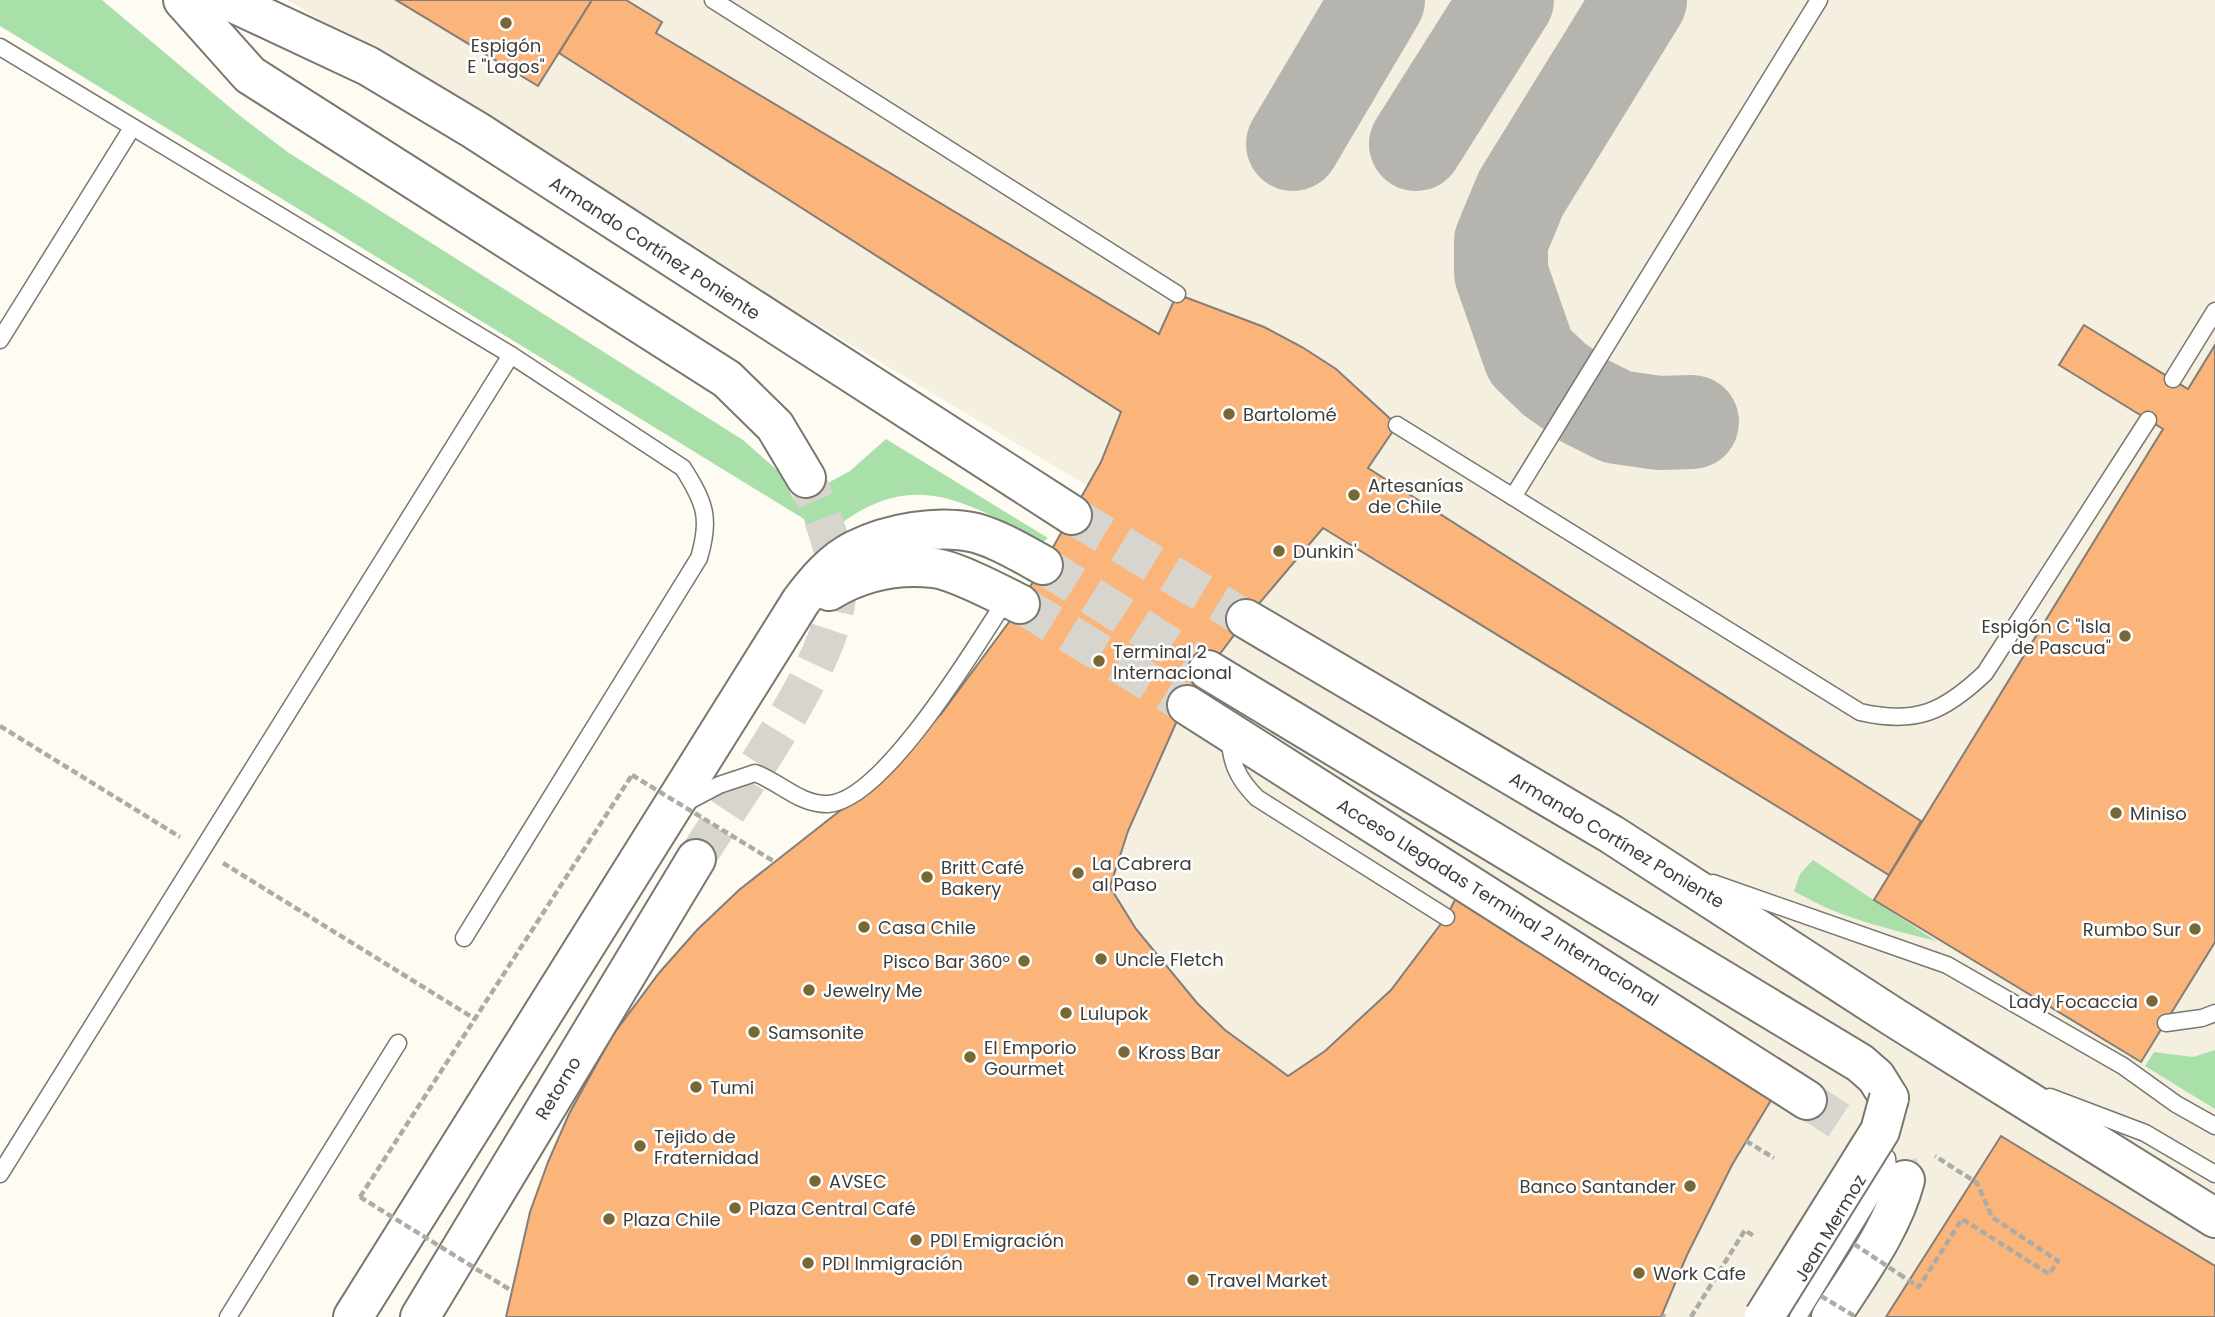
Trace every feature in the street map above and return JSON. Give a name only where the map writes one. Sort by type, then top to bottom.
[{"type":"highway","points":[[183,0],[250,75],[727,379],[775,426],[806,478]]},
{"type":"highway","name":"Armando Cortínez Poniente","points":[[227,0],[368,65],[1072,515]]},
{"type":"highway","points":[[353,1317],[786,625],[822,575],[855,550],[896,536],[939,529],[974,533],[1001,542],[1043,565]]},
{"type":"highway","points":[[786,625],[819,597],[853,576],[889,569],[936,568],[1014,601]]},
{"type":"highway","name":"Armando Cortínez Poniente","points":[[1247,619],[1655,861],[2215,1218]]},
{"type":"highway","points":[[1209,670],[1860,1063],[1876,1077],[1889,1098],[1881,1131],[1764,1317]]},
{"type":"highway","name":"Acceso Llegadas Terminal 2 Internacional","points":[[1187,705],[1807,1100]]},
{"type":"highway","name":"Retorno","points":[[420,1317],[696,859]]},
{"type":"highway","points":[[1824,1305],[1901,1171]]},
{"type":"lane","points":[[713,0],[1177,294]]},
{"type":"lane","points":[[1513,497],[1819,0]]},
{"type":"lane","points":[[0,47],[512,355],[683,468],[696,489],[707,532],[699,558],[464,938]]},
{"type":"lane","points":[[0,340],[132,128]]},
{"type":"lane","points":[[2173,379],[2215,311]]},
{"type":"lane","points":[[0,1174],[512,355]]},
{"type":"lane","points":[[1396,425],[1860,712],[1888,719],[1923,715],[1958,699],[1985,673],[2148,420]]},
{"type":"lane","points":[[668,814],[719,785],[755,774],[811,803],[829,804],[844,800],[877,777],[896,758],[1014,601]]},
{"type":"lane","points":[[1229,732],[1231,762],[1240,781],[1256,798],[1446,917]]},
{"type":"lane","points":[[1655,861],[1947,965],[2123,1066],[2175,1104],[2215,1126]]},
{"type":"lane","points":[[2166,1023],[2202,1018],[2215,1013]]},
{"type":"lane","points":[[228,1317],[398,1043]]},
{"type":"lane","name":"Armando Cortínez Poniente","points":[[1981,1071],[2145,1133],[2215,1174]]},
{"type":"lane","name":"Jean Mermoz","points":[[1798,1317],[1901,1171]]},
{"type":"path","points":[[0,726],[475,1019]]},
{"type":"path","points":[[512,1291],[360,1197],[632,775],[775,862]]},
{"type":"path","points":[[1746,1141],[1774,1158]]},
{"type":"path","points":[[1850,1241],[1919,1287],[1962,1219],[2049,1274],[2058,1261],[1992,1217],[1977,1184],[1901,1171]]},
{"type":"path","points":[[1691,1317],[1745,1230],[1755,1237]]},
{"type":"path","points":[[1893,1285],[1899,1274]]},
{"type":"path","points":[[1824,1305],[1856,1317]]},
{"type":"shaded area","points":[[288,0],[2215,0],[2215,1317],[506,1317],[530,1212],[548,1162],[569,1114],[612,1036],[659,973],[865,791],[941,714],[1009,622],[1088,486],[557,169]]},
{"type":"green space","points":[[0,0],[102,0],[239,115],[289,153],[743,440],[777,470],[795,501],[850,471],[886,439],[1048,538],[1043,542],[980,510],[952,500],[926,495],[900,496],[873,505],[844,521],[813,547],[804,519],[0,26]]},
{"type":"green space","points":[[1813,860],[1936,941],[1846,915],[1794,891],[1800,874]]},
{"type":"green space","points":[[2215,1050],[2215,1109],[2145,1066],[2154,1052],[2193,1057]]},
{"type":"building","name":"Espigón E \"Lagos\"","points":[[396,0],[592,0],[538,86]]},
{"type":"building","name":"Terminal 2 Internacional","points":[[592,0],[626,0],[662,22],[656,33],[1159,334],[1177,294],[1264,327],[1302,347],[1336,369],[1397,425],[1368,468],[1921,821],[1889,875],[1323,528],[1246,619],[1208,670],[1176,723],[1128,831],[1110,887],[1136,929],[1197,1003],[1225,1030],[1288,1076],[1325,1051],[1391,990],[1446,917],[1463,885],[1779,1087],[1732,1165],[1687,1255],[1661,1317],[506,1317],[530,1212],[548,1162],[569,1114],[612,1036],[659,973],[697,930],[739,890],[865,791],[941,714],[1009,622],[1043,565],[1101,462],[1121,412],[559,53]]},
{"type":"building","name":"Espigón C \"Isla de Pascua\"","points":[[2084,325],[2188,389],[2215,345],[2215,942],[2141,1062],[1874,900],[2163,429],[2059,365]]},
{"type":"building","points":[[2001,1136],[2215,1266],[2215,1317],[1886,1317]]},
{"type":"taxiway","points":[[1293,144],[1378,0]]},
{"type":"taxiway","points":[[1416,144],[1507,0]]},
{"type":"taxiway","points":[[1640,0],[1521,193],[1501,241],[1501,273],[1530,356],[1554,379],[1585,401],[1617,417],[1659,423],[1692,422]]},
{"type":"tunnel","points":[[696,859],[779,730],[818,658],[831,625],[837,596],[836,566],[829,536],[806,478]]},
{"type":"tunnel","points":[[1072,515],[1246,619]]},
{"type":"tunnel","points":[[1043,565],[1208,670]]},
{"type":"tunnel","points":[[1020,604],[1187,705]]},
{"type":"tunnel","points":[[1807,1100],[1895,1157],[1905,1180]]},
{"type":"place","name":"Espigón E \"Lagos\"","points":[[506,23]]},
{"type":"place","name":"Bartolomé","points":[[1229,414]]},
{"type":"place","name":"Artesanías de Chile","points":[[1354,495]]},
{"type":"place","name":"Dunkin'","points":[[1279,551]]},
{"type":"place","name":"Espigón C \"Isla de Pascua\"","points":[[2125,636]]},
{"type":"place","name":"Terminal 2 Internacional","points":[[1099,661]]},
{"type":"place","name":"Miniso","points":[[2116,813]]},
{"type":"place","name":"La Cabrera al Paso","points":[[1078,873]]},
{"type":"place","name":"Britt Café Bakery","points":[[927,877]]},
{"type":"place","name":"Casa Chile","points":[[864,927]]},
{"type":"place","name":"Rumbo Sur","points":[[2195,929]]},
{"type":"place","name":"Uncle Fletch","points":[[1101,959]]},
{"type":"place","name":"Pisco Bar 360°","points":[[1024,961]]},
{"type":"place","name":"Jewelry Me","points":[[809,990]]},
{"type":"place","name":"Lady Focaccia","points":[[2152,1001]]},
{"type":"place","name":"Lulupok","points":[[1066,1013]]},
{"type":"place","name":"Samsonite","points":[[754,1032]]},
{"type":"place","name":"Kross Bar","points":[[1124,1052]]},
{"type":"place","name":"El Emporio Gourmet","points":[[970,1057]]},
{"type":"place","name":"Tumi","points":[[696,1087]]},
{"type":"place","name":"Tejido de Fraternidad","points":[[640,1146]]},
{"type":"place","name":"AVSEC","points":[[815,1181]]},
{"type":"place","name":"Banco Santander","points":[[1690,1186]]},
{"type":"place","name":"Plaza Central Café","points":[[735,1208]]},
{"type":"place","name":"Plaza Chile","points":[[609,1219]]},
{"type":"place","name":"PDI Emigración","points":[[916,1240]]},
{"type":"place","name":"PDI Inmigración","points":[[808,1263]]},
{"type":"place","name":"Work Cafe","points":[[1639,1273]]},
{"type":"place","name":"Travel Market","points":[[1193,1280]]}]
